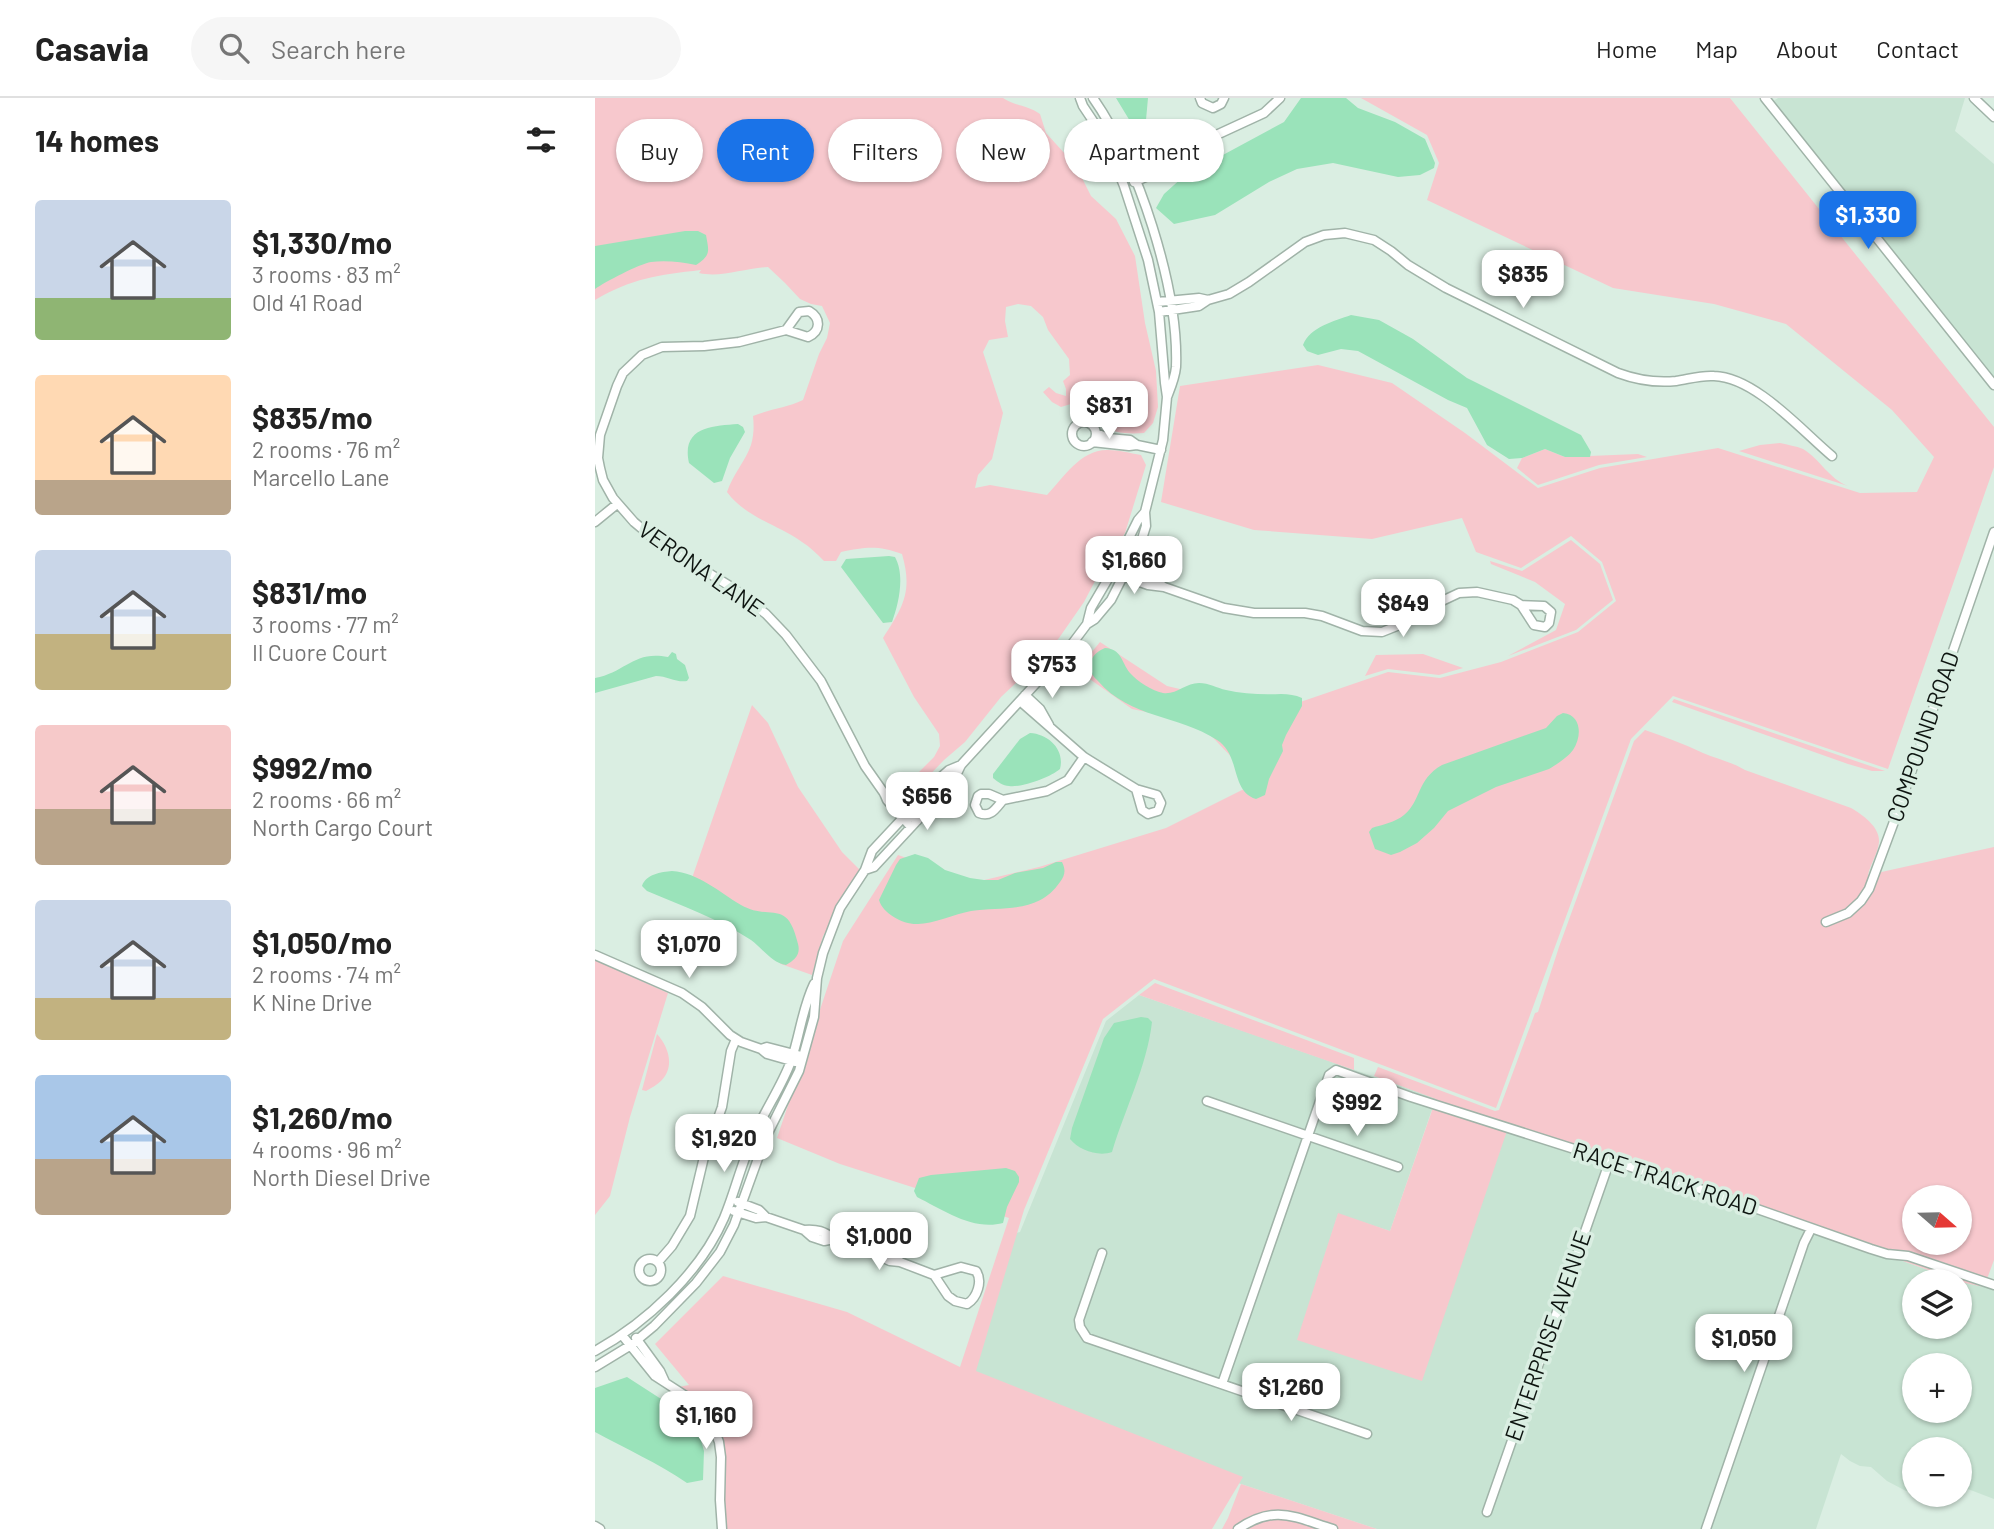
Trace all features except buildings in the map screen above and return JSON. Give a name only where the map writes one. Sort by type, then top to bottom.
[{"type":"street","points":[[1080,98],[1092,119]]},
{"type":"street","points":[[1093,98],[1106,119]]},
{"type":"street","points":[[1200,98],[1202,103],[1213,108],[1224,98]]},
{"type":"street","points":[[1224,131],[1264,113],[1280,98]]},
{"type":"street","points":[[1765,98],[1994,386]]},
{"type":"street","points":[[1974,98],[1994,117]]},
{"type":"street","points":[[1122,182],[1148,260],[1157,302],[1167,397]]},
{"type":"street","points":[[1124,186],[1134,182]]},
{"type":"street","points":[[595,1351],[644,1319],[700,1258],[717,1232],[752,1139],[792,1058],[804,1010],[837,915],[865,870],[872,851],[941,777],[961,765],[1087,624],[1103,611],[1144,533],[1145,512],[1161,450],[1167,397],[1174,381],[1176,367],[1170,301],[1152,225],[1136,182]]},
{"type":"street","points":[[1159,313],[1199,306],[1239,289],[1313,238],[1334,233],[1365,236],[1382,244],[1408,265],[1446,288],[1618,373],[1653,381],[1708,376],[1738,381],[1756,390],[1832,456]]},
{"type":"street","points":[[1157,302],[1208,300]]},
{"type":"street","name":"VERONA LANE","points":[[786,330],[739,342],[704,346],[662,346],[642,355],[631,364],[617,386],[599,445],[598,458],[603,481],[617,504],[634,522],[658,542],[733,588],[766,614],[782,631],[821,681],[865,766],[887,800],[914,825]]},
{"type":"street","points":[[1086,423],[1092,426],[1095,433],[1092,442],[1087,446],[1079,445],[1073,440],[1072,432],[1078,424],[1086,423]]},
{"type":"street","points":[[1095,433],[1108,438],[1130,440],[1137,445]]},
{"type":"street","points":[[1092,442],[1137,445],[1161,450]]},
{"type":"street","points":[[595,522],[617,504]]},
{"type":"street","points":[[1087,624],[1091,608],[1138,520],[1145,512]]},
{"type":"street","name":"COMPOUND ROAD","points":[[1826,922],[1848,913],[1861,901],[1870,887],[1994,532]]},
{"type":"street","points":[[1117,562],[1153,578],[1164,587]]},
{"type":"street","points":[[1112,572],[1147,586],[1164,587],[1224,608],[1254,613],[1305,613],[1372,632],[1382,632],[1402,624],[1458,593],[1498,595],[1521,606]]},
{"type":"street","points":[[1022,698],[1084,757],[1136,789]]},
{"type":"street","points":[[1003,800],[1058,787],[1074,774],[1084,757]]},
{"type":"street","points":[[865,870],[874,867],[914,825],[953,782],[961,765]]},
{"type":"street","points":[[595,955],[682,993],[702,1007],[736,1039],[803,1061]]},
{"type":"street","points":[[595,1367],[634,1342],[673,1307],[711,1266],[728,1238],[765,1139],[803,1061],[814,1017],[817,978]]},
{"type":"street","points":[[658,1262],[678,1238],[690,1216],[704,1157],[722,1107],[731,1051],[736,1039]]},
{"type":"street","name":"RACE TRACK ROAD","points":[[1307,1136],[1329,1075],[1336,1070],[1411,1097],[1703,1190],[1887,1254],[1908,1256],[1994,1285]]},
{"type":"street","points":[[1207,1101],[1398,1167]]},
{"type":"street","points":[[1223,1384],[1307,1136]]},
{"type":"street","name":"ENTERPRISE AVENUE","points":[[1486,1512],[1610,1160]]},
{"type":"street","points":[[731,1199],[759,1210],[766,1217]]},
{"type":"street","points":[[727,1209],[756,1218],[766,1217],[804,1230],[814,1229],[827,1233],[834,1240],[872,1250],[890,1261],[934,1275],[948,1296],[955,1301],[967,1304],[974,1298],[979,1282],[976,1270],[961,1267],[934,1275]]},
{"type":"street","points":[[1706,1529],[1811,1229]]},
{"type":"street","points":[[1102,1253],[1079,1320],[1087,1338],[1367,1434]]},
{"type":"street","points":[[626,1332],[655,1376],[699,1405],[716,1430],[721,1457],[720,1500],[723,1529]]},
{"type":"street","points":[[1238,1529],[1248,1522],[1277,1513],[1333,1529]]},
{"type":"street","points":[[595,1526],[600,1529]]},
{"type":"shaded area","points":[[595,98],[1003,98],[1040,114],[1042,119],[956,119],[956,182],[1050,182],[1050,137],[1064,153],[1064,182],[1084,182],[1091,196],[1116,219],[1135,256],[1145,323],[1156,371],[1158,407],[1153,423],[1144,433],[1116,432],[1098,422],[1084,400],[1061,407],[1052,402],[1043,392],[1049,387],[1066,396],[1063,381],[1070,375],[1069,359],[1048,330],[1043,317],[1031,306],[1018,304],[1006,307],[1008,337],[989,340],[983,352],[1003,413],[992,459],[978,475],[975,488],[990,485],[1047,495],[1073,466],[1089,454],[1116,450],[1141,455],[1146,465],[1125,533],[1059,638],[1001,697],[965,742],[912,791],[903,788],[934,757],[940,746],[939,734],[914,697],[883,638],[904,599],[906,579],[902,554],[886,549],[865,548],[841,552],[836,561],[824,561],[793,536],[743,508],[727,492],[751,445],[753,416],[803,400],[827,338],[830,323],[822,306],[800,299],[768,267],[716,274],[699,273],[701,270],[658,276],[634,282],[595,300]]},
{"type":"shaded area","points":[[1116,98],[1148,98],[1146,119],[1129,119]]},
{"type":"shaded area","points":[[1301,98],[1346,98],[1358,108],[1395,122],[1425,139],[1435,163],[1434,168],[1420,175],[1398,177],[1333,163],[1297,169],[1269,182],[1215,215],[1174,224],[1156,208],[1164,194],[1177,182],[1224,182],[1224,154],[1284,122]]},
{"type":"shaded area","points":[[1361,98],[1730,98],[1994,427],[1994,467],[1888,769],[1673,696],[1631,739],[1496,1108],[1154,979],[1103,1019],[1024,1210],[976,1371],[1243,1477],[1212,1529],[724,1529],[713,1433],[706,1417],[668,1389],[689,1385],[655,1344],[723,1276],[847,1312],[960,1367],[1009,1218],[840,1164],[777,1138],[843,941],[898,855],[976,882],[1039,867],[1166,828],[1246,788],[1240,766],[1199,723],[1132,709],[1077,670],[1100,642],[1167,686],[1274,711],[1388,672],[1440,678],[1501,662],[1578,632],[1616,601],[1602,562],[1571,536],[1521,568],[1476,552],[1462,518],[1372,539],[1254,530],[1161,502],[1180,386],[1318,365],[1392,383],[1538,488],[1600,468],[1718,448],[1860,493],[1917,492],[1934,457],[1892,410],[1786,324],[1714,304],[1613,288],[1427,200],[1439,163],[1427,135]]},
{"type":"shaded area","points":[[1778,98],[1965,98],[1955,131],[1994,164],[1994,379],[1772,102]]},
{"type":"shaded area","points":[[698,231],[706,235],[708,253],[696,265],[662,261],[646,263],[595,289],[595,246]]},
{"type":"shaded area","points":[[1351,315],[1379,320],[1413,339],[1467,378],[1581,435],[1591,452],[1590,457],[1565,457],[1545,449],[1522,458],[1509,459],[1487,445],[1467,408],[1358,351],[1341,349],[1318,355],[1307,351],[1303,345],[1311,334]]},
{"type":"shaded area","points":[[738,424],[745,432],[730,458],[722,481],[714,483],[689,463],[690,442],[694,435],[709,428]]},
{"type":"shaded area","points":[[1780,443],[1803,449],[1835,479],[1848,486],[1739,451]]},
{"type":"shaded area","points":[[1545,449],[1565,457],[1638,454],[1647,457],[1599,465],[1538,485],[1517,468],[1522,458]]},
{"type":"shaded area","points":[[1571,540],[1600,564],[1613,600],[1576,630],[1508,656],[1556,630],[1565,604],[1535,582],[1491,564],[1490,561],[1522,571]]},
{"type":"shaded area","points":[[895,557],[898,564],[900,589],[892,622],[883,623],[841,567],[846,559]]},
{"type":"shaded area","points":[[1105,648],[1118,653],[1130,673],[1137,679],[1149,688],[1163,693],[1199,683],[1239,692],[1287,694],[1302,698],[1302,706],[1286,735],[1283,751],[1269,779],[1265,795],[1256,799],[1242,789],[1230,754],[1217,740],[1186,725],[1140,710],[1111,693],[1094,677],[1090,668],[1094,655]]},
{"type":"shaded area","points":[[672,652],[685,665],[689,678],[687,681],[656,676],[595,693],[595,678],[638,659],[647,656],[668,657]]},
{"type":"shaded area","points":[[1423,654],[1463,668],[1439,675],[1388,669],[1365,676],[1376,655]]},
{"type":"shaded area","points":[[1674,699],[1885,771],[1872,771],[1848,764],[1672,702]]},
{"type":"shaded area","points":[[752,705],[768,723],[798,787],[842,852],[864,874],[823,936],[812,975],[781,964],[747,934],[683,904]]},
{"type":"shaded area","points":[[1563,713],[1574,718],[1579,733],[1573,750],[1562,760],[1549,769],[1496,787],[1448,811],[1417,843],[1400,852],[1391,855],[1375,849],[1369,832],[1372,828],[1404,815],[1414,803],[1423,783],[1442,765],[1546,728]]},
{"type":"shaded area","points":[[1645,730],[1861,814],[1870,822],[1879,837],[1868,875],[1994,847],[1994,1260],[1984,1287],[1972,1284],[1972,1269],[1925,1269],[1603,1155],[1509,1125],[1422,1381],[1297,1340],[1338,1213],[1390,1231],[1436,1099],[1374,1076],[1378,1067],[1495,1111],[1499,1110],[1535,1013],[1538,1012],[1634,741]]},
{"type":"shaded area","points":[[1030,733],[1043,736],[1054,744],[1060,756],[1060,769],[1028,784],[1014,786],[1007,786],[993,778],[993,774],[1020,739]]},
{"type":"shaded area","points":[[915,854],[928,858],[945,870],[984,880],[998,880],[1056,862],[1062,862],[1064,873],[1062,880],[1051,892],[1031,904],[971,911],[924,924],[912,924],[889,914],[879,900],[900,859]]},
{"type":"shaded area","points":[[672,871],[700,879],[752,910],[783,915],[794,930],[799,948],[796,957],[786,965],[781,964],[739,932],[647,891],[642,886],[650,876]]},
{"type":"shaded area","points":[[595,960],[668,993],[630,1117],[610,1196],[595,1215]]},
{"type":"shaded area","points":[[1155,983],[1354,1058],[1354,1070],[1139,995]]},
{"type":"shaded area","points":[[1139,995],[1436,1098],[1390,1231],[1338,1214],[1298,1340],[1509,1125],[1603,1155],[1925,1269],[1902,1269],[1902,1339],[1972,1339],[1972,1284],[1984,1287],[1986,1281],[1994,1284],[1994,1499],[1972,1491],[1972,1437],[1902,1437],[1902,1489],[1887,1481],[1871,1467],[1860,1466],[1841,1454],[1816,1529],[1377,1529],[981,1398],[966,1388],[1012,1234],[1020,1232],[1106,1021]]},
{"type":"shaded area","points":[[1141,1017],[1152,1022],[1149,1038],[1141,1071],[1112,1152],[1101,1154],[1084,1149],[1070,1139],[1104,1038],[1114,1023]]},
{"type":"shaded area","points":[[657,1034],[669,1057],[668,1070],[661,1081],[646,1091],[642,1090]]},
{"type":"shaded area","points":[[1006,1168],[1015,1171],[1019,1182],[1003,1223],[992,1225],[969,1222],[917,1197],[914,1191],[919,1178],[931,1175]]},
{"type":"shaded area","points":[[627,1377],[689,1417],[699,1434],[704,1451],[703,1480],[687,1483],[595,1432],[595,1388]]},
{"type":"shaded area","points":[[1241,1484],[1377,1529],[1222,1529]]}]
